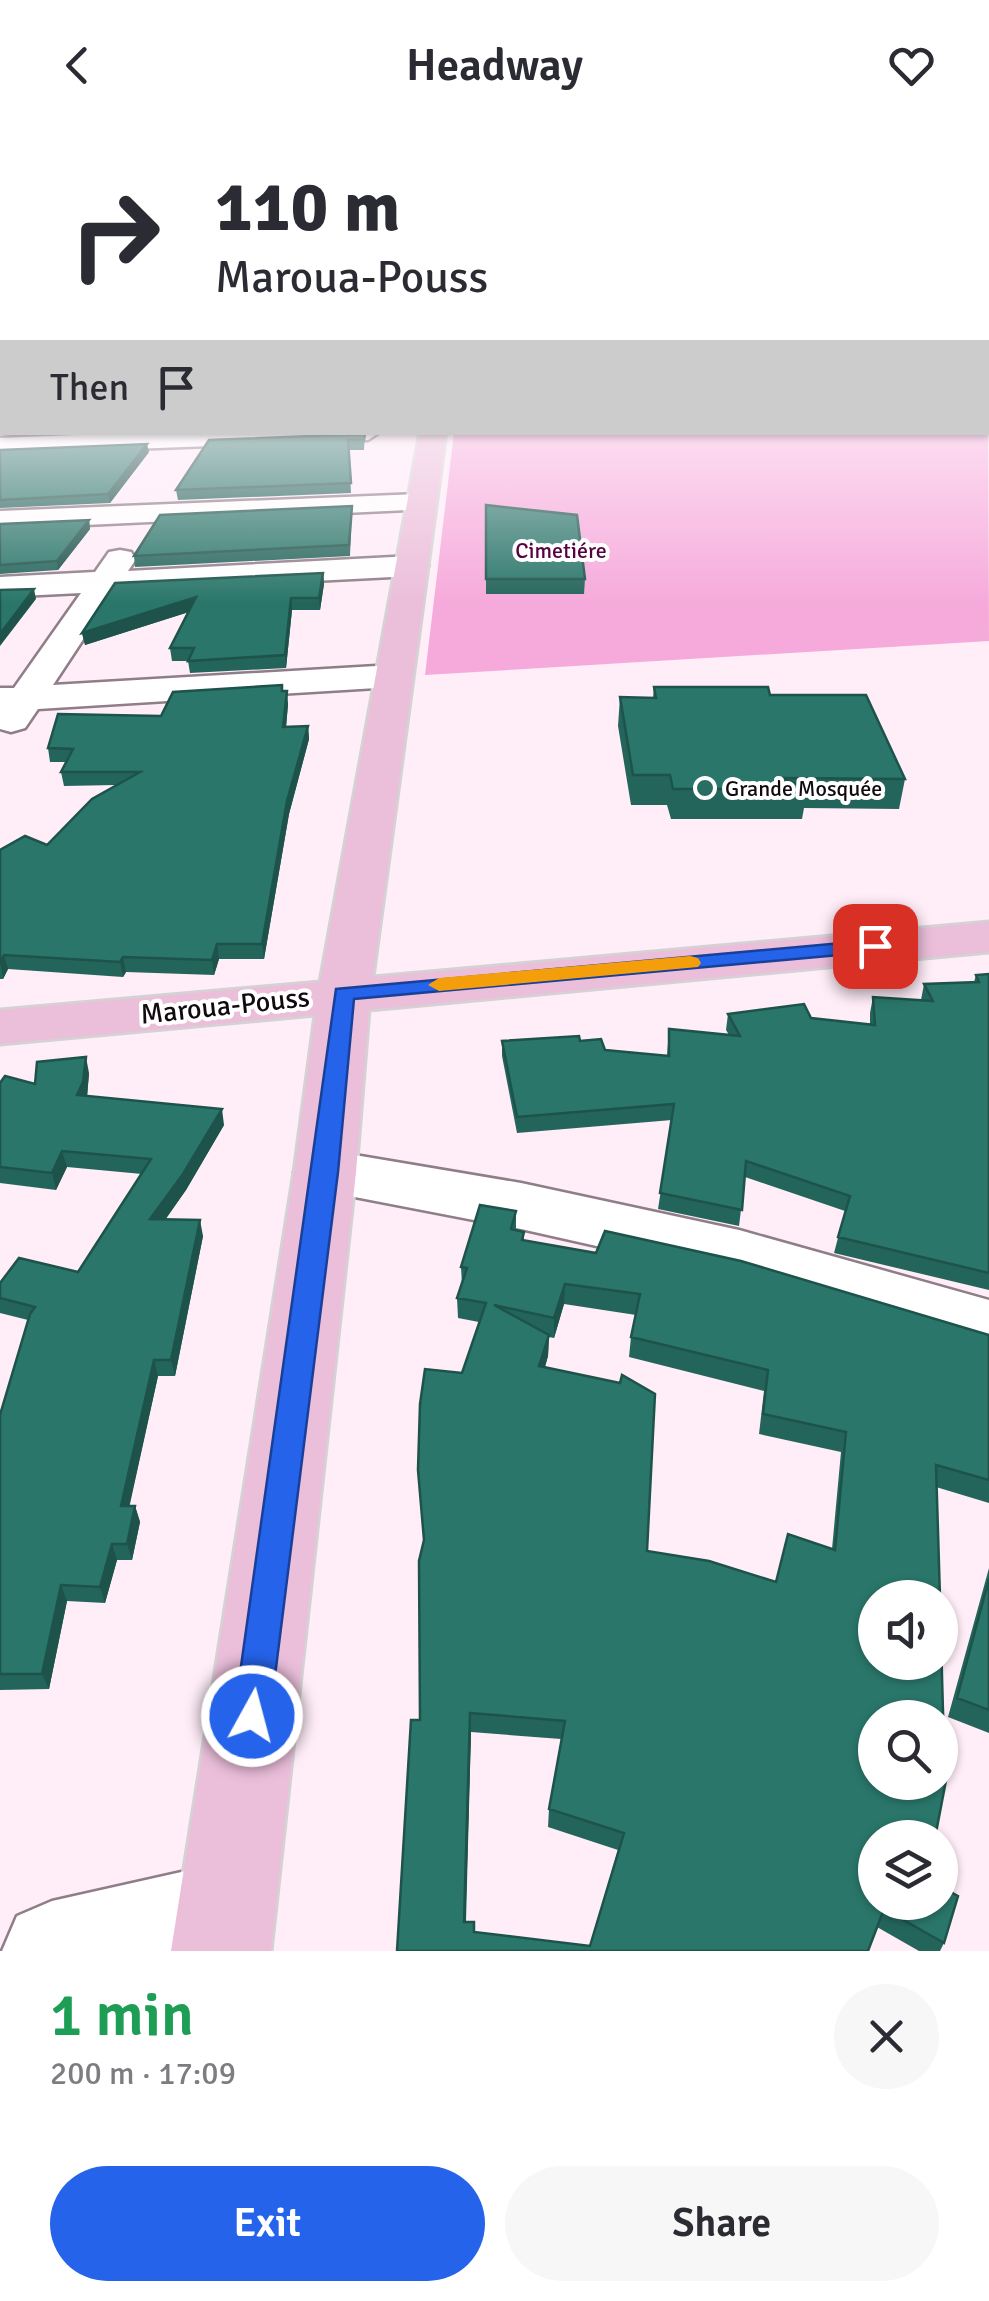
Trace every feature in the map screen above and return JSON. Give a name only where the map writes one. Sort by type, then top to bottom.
[{"type":"main road","points":[[223,1931],[325,1172],[344,993],[432,435]]},
{"type":"main road","name":"Maroua-Pouss","points":[[0,1027],[989,936]]},
{"type":"street","points":[[0,446],[238,435]]},
{"type":"street","points":[[0,738],[12,699],[108,582],[145,513],[194,436]]},
{"type":"street","points":[[0,520],[419,502]]},
{"type":"street","points":[[0,587],[412,566]]},
{"type":"street","points":[[12,699],[393,676]]},
{"type":"street","points":[[325,1172],[521,1206],[740,1254],[989,1327]]},
{"type":"street","points":[[52,1951],[223,1931]]},
{"type":"green space","name":"Cimetiére","points":[[454,435],[988,435],[989,641],[425,675]]},
{"type":"building","points":[[365,435],[364,440],[348,440],[351,483],[176,490],[209,440]]},
{"type":"building","points":[[147,444],[108,494],[0,500],[0,450]]},
{"type":"building","points":[[486,505],[577,515],[585,579],[486,579]]},
{"type":"building","points":[[352,506],[349,545],[134,556],[160,515]]},
{"type":"building","points":[[89,520],[57,561],[0,565],[0,524]]},
{"type":"building","points":[[323,573],[319,598],[291,598],[285,655],[188,661],[194,648],[170,648],[196,597],[82,633],[115,583]]},
{"type":"building","points":[[34,589],[0,634],[0,590]]},
{"type":"building","points":[[282,685],[282,691],[287,691],[283,727],[308,726],[287,801],[262,944],[217,944],[212,960],[123,957],[120,962],[4,955],[0,962],[0,850],[25,836],[47,845],[92,799],[140,772],[61,772],[73,749],[48,748],[58,714],[161,716],[173,692]]},
{"type":"building","points":[[654,687],[768,687],[770,695],[866,695],[905,779],[782,778],[807,789],[673,789],[670,775],[633,775],[620,697],[656,698]]},
{"type":"building","points":[[989,974],[989,1273],[838,1237],[850,1196],[746,1161],[742,1210],[660,1193],[674,1104],[517,1117],[502,1041],[579,1036],[580,1041],[601,1039],[605,1050],[669,1056],[669,1029],[740,1036],[728,1014],[804,1004],[811,1018],[875,1025],[873,997],[933,1001],[924,984],[979,982],[976,975]]},
{"type":"building","points":[[86,1057],[77,1095],[222,1109],[150,1219],[200,1220],[171,1360],[154,1360],[121,1506],[135,1506],[127,1544],[112,1544],[100,1587],[61,1585],[42,1674],[0,1674],[0,1415],[35,1307],[0,1298],[0,1283],[19,1258],[78,1272],[151,1159],[62,1151],[52,1173],[0,1167],[0,1083],[5,1076],[35,1084],[37,1062]]},
{"type":"building","points":[[480,1205],[516,1211],[511,1229],[524,1232],[522,1240],[596,1253],[605,1231],[741,1261],[989,1335],[989,1480],[936,1465],[939,1580],[858,1580],[858,1680],[942,1680],[943,1700],[858,1700],[858,1800],[942,1800],[938,1820],[858,1820],[858,1920],[880,1920],[868,1951],[397,1951],[411,1720],[420,1720],[419,1561],[424,1540],[418,1470],[420,1404],[425,1369],[462,1373],[486,1303],[457,1298],[467,1268],[461,1267]],"holes":[[[565,1284],[640,1294],[631,1337],[768,1370],[763,1414],[846,1432],[835,1550],[788,1534],[776,1582],[709,1561],[647,1551],[655,1394],[622,1375],[620,1383],[539,1366],[549,1335],[494,1305],[554,1318]],[[470,1713],[565,1721],[549,1809],[624,1833],[590,1946],[474,1932],[474,1922],[464,1922]]]},
{"type":"building","points":[[989,1579],[989,1710],[957,1698]]},
{"type":"building","points":[[903,1920],[951,1920],[944,1943]]},
{"type":"slow traffic","points":[[439,985],[690,963]]},
{"type":"place","name":"Grande Mosquée","points":[[705,788]]},
{"type":"route","points":[[252,1716],[325,1172],[344,993],[875,946]]}]
